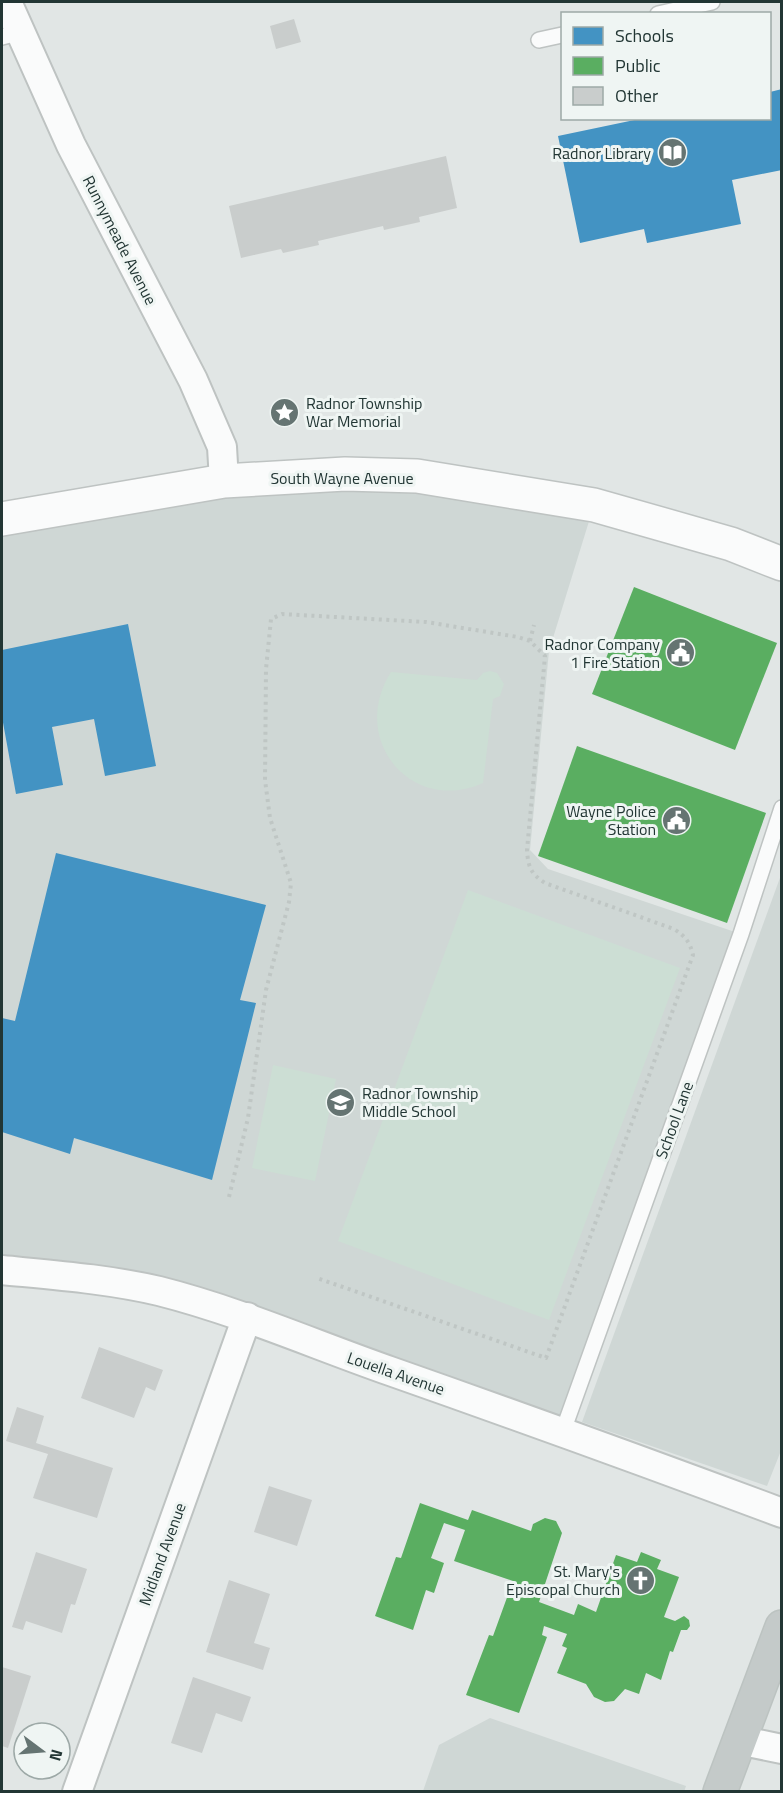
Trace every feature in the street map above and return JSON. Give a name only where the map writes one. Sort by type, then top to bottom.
[{"type":"highway","points":[[720,1791],[782,1627]]},
{"type":"main road","name":"South Wayne Avenue","points":[[2,519],[224,481],[345,474],[417,476],[594,505],[731,544],[782,564]]},
{"type":"street","name":"Runnymeade Avenue","points":[[7,2],[11,35],[193,380],[222,447],[224,481]]},
{"type":"street","name":"Louella Avenue","points":[[2,1270],[62,1276],[157,1291],[247,1317],[328,1349],[563,1431],[782,1513]]},
{"type":"street","name":"Midland Avenue","points":[[77,1791],[247,1317]]},
{"type":"street","points":[[738,1740],[782,1749]]},
{"type":"lane","points":[[667,12],[712,2]]},
{"type":"lane","points":[[539,40],[561,35]]},
{"type":"lane","name":"School Lane","points":[[563,1431],[741,934],[782,808]]},
{"type":"path","points":[[229,1197],[248,1119],[266,990],[289,902],[291,883],[270,818],[265,780],[266,669],[271,620],[282,614],[395,620],[472,629],[530,641],[545,656],[527,850],[528,866],[535,876],[545,883],[674,929],[690,944],[693,955],[546,1358],[317,1278]]},
{"type":"path","points":[[530,641],[534,625]]},
{"type":"shaded area","name":"Radnor Township Middle School","points":[[260,478],[594,505],[549,651],[530,850],[548,869],[741,934],[563,1431],[247,1317],[2,1270],[2,519]]},
{"type":"shaded area","points":[[781,875],[782,1448],[767,1486],[582,1422]]},
{"type":"shaded area","points":[[490,1718],[686,1786],[684,1792],[423,1791],[439,1745]]},
{"type":"green space","points":[[490,671],[497,673],[504,684],[500,696],[493,699],[483,783],[457,790],[433,789],[411,780],[394,765],[382,745],[377,723],[380,698],[391,672],[477,680],[483,673]]},
{"type":"green space","points":[[468,890],[680,968],[549,1320],[338,1241]]},
{"type":"green space","points":[[273,1065],[336,1079],[315,1181],[252,1168]]},
{"type":"building: Schools","name":"Radnor Library","points":[[782,89],[782,170],[732,180],[741,224],[647,243],[644,229],[580,243],[558,136],[634,120],[771,120],[771,92]]},
{"type":"building: Schools","points":[[128,624],[156,766],[105,776],[94,719],[52,727],[63,785],[16,794],[2,717],[2,650]]},
{"type":"building: Schools","points":[[56,853],[266,905],[240,1000],[256,1003],[212,1180],[74,1138],[70,1154],[2,1132],[2,1018],[15,1021]]},
{"type":"building: Public","points":[[634,587],[777,643],[735,750],[592,694]]},
{"type":"building: Public","points":[[577,746],[766,813],[727,923],[538,856]]},
{"type":"building: Public","points":[[420,1503],[468,1520],[472,1510],[531,1531],[533,1524],[545,1518],[556,1521],[562,1533],[539,1602],[574,1615],[578,1604],[596,1612],[616,1555],[637,1562],[641,1552],[661,1560],[657,1569],[679,1577],[664,1617],[675,1621],[684,1616],[689,1620],[690,1626],[687,1630],[681,1630],[673,1652],[670,1651],[661,1680],[646,1673],[639,1694],[625,1689],[614,1701],[605,1702],[594,1697],[586,1684],[557,1673],[567,1648],[562,1646],[567,1634],[544,1626],[542,1635],[547,1637],[519,1713],[466,1695],[489,1635],[493,1636],[513,1581],[454,1561],[465,1530],[444,1523],[431,1558],[444,1563],[434,1593],[426,1590],[413,1630],[375,1616],[396,1557],[401,1558]]},
{"type":"building: Other","points":[[294,19],[301,42],[276,49],[270,26]]},
{"type":"building: Other","points":[[446,156],[457,208],[419,217],[420,222],[384,230],[383,226],[318,241],[319,245],[283,253],[281,249],[241,258],[229,206]]},
{"type":"building: Other","points":[[99,1347],[163,1370],[155,1391],[146,1387],[134,1418],[81,1398]]},
{"type":"building: Other","points":[[17,1407],[44,1416],[36,1443],[113,1468],[97,1518],[33,1498],[48,1454],[6,1441]]},
{"type":"building: Other","points":[[269,1486],[312,1500],[297,1546],[254,1532]]},
{"type":"building: Other","points":[[36,1552],[87,1569],[75,1605],[71,1604],[62,1633],[26,1621],[23,1630],[12,1627]]},
{"type":"building: Other","points":[[229,1580],[270,1594],[254,1643],[270,1648],[263,1670],[206,1652]]},
{"type":"building: Other","points":[[2,1667],[31,1676],[17,1721],[12,1721],[12,1735],[8,1748],[2,1746]]},
{"type":"building: Other","points":[[193,1677],[251,1697],[242,1722],[216,1713],[202,1753],[171,1743]]},
{"type":"place","name":"Radnor Library","points":[[672,153]]},
{"type":"place","name":"Radnor Township War Memorial","points":[[285,412]]},
{"type":"place","name":"Radnor Company 1 Fire Station","points":[[681,653]]},
{"type":"place","name":"Wayne Police Station","points":[[677,820]]},
{"type":"place","name":"Radnor Township Middle School","points":[[341,1102]]},
{"type":"place","name":"St. Mary's Episcopal Church","points":[[641,1580]]}]
